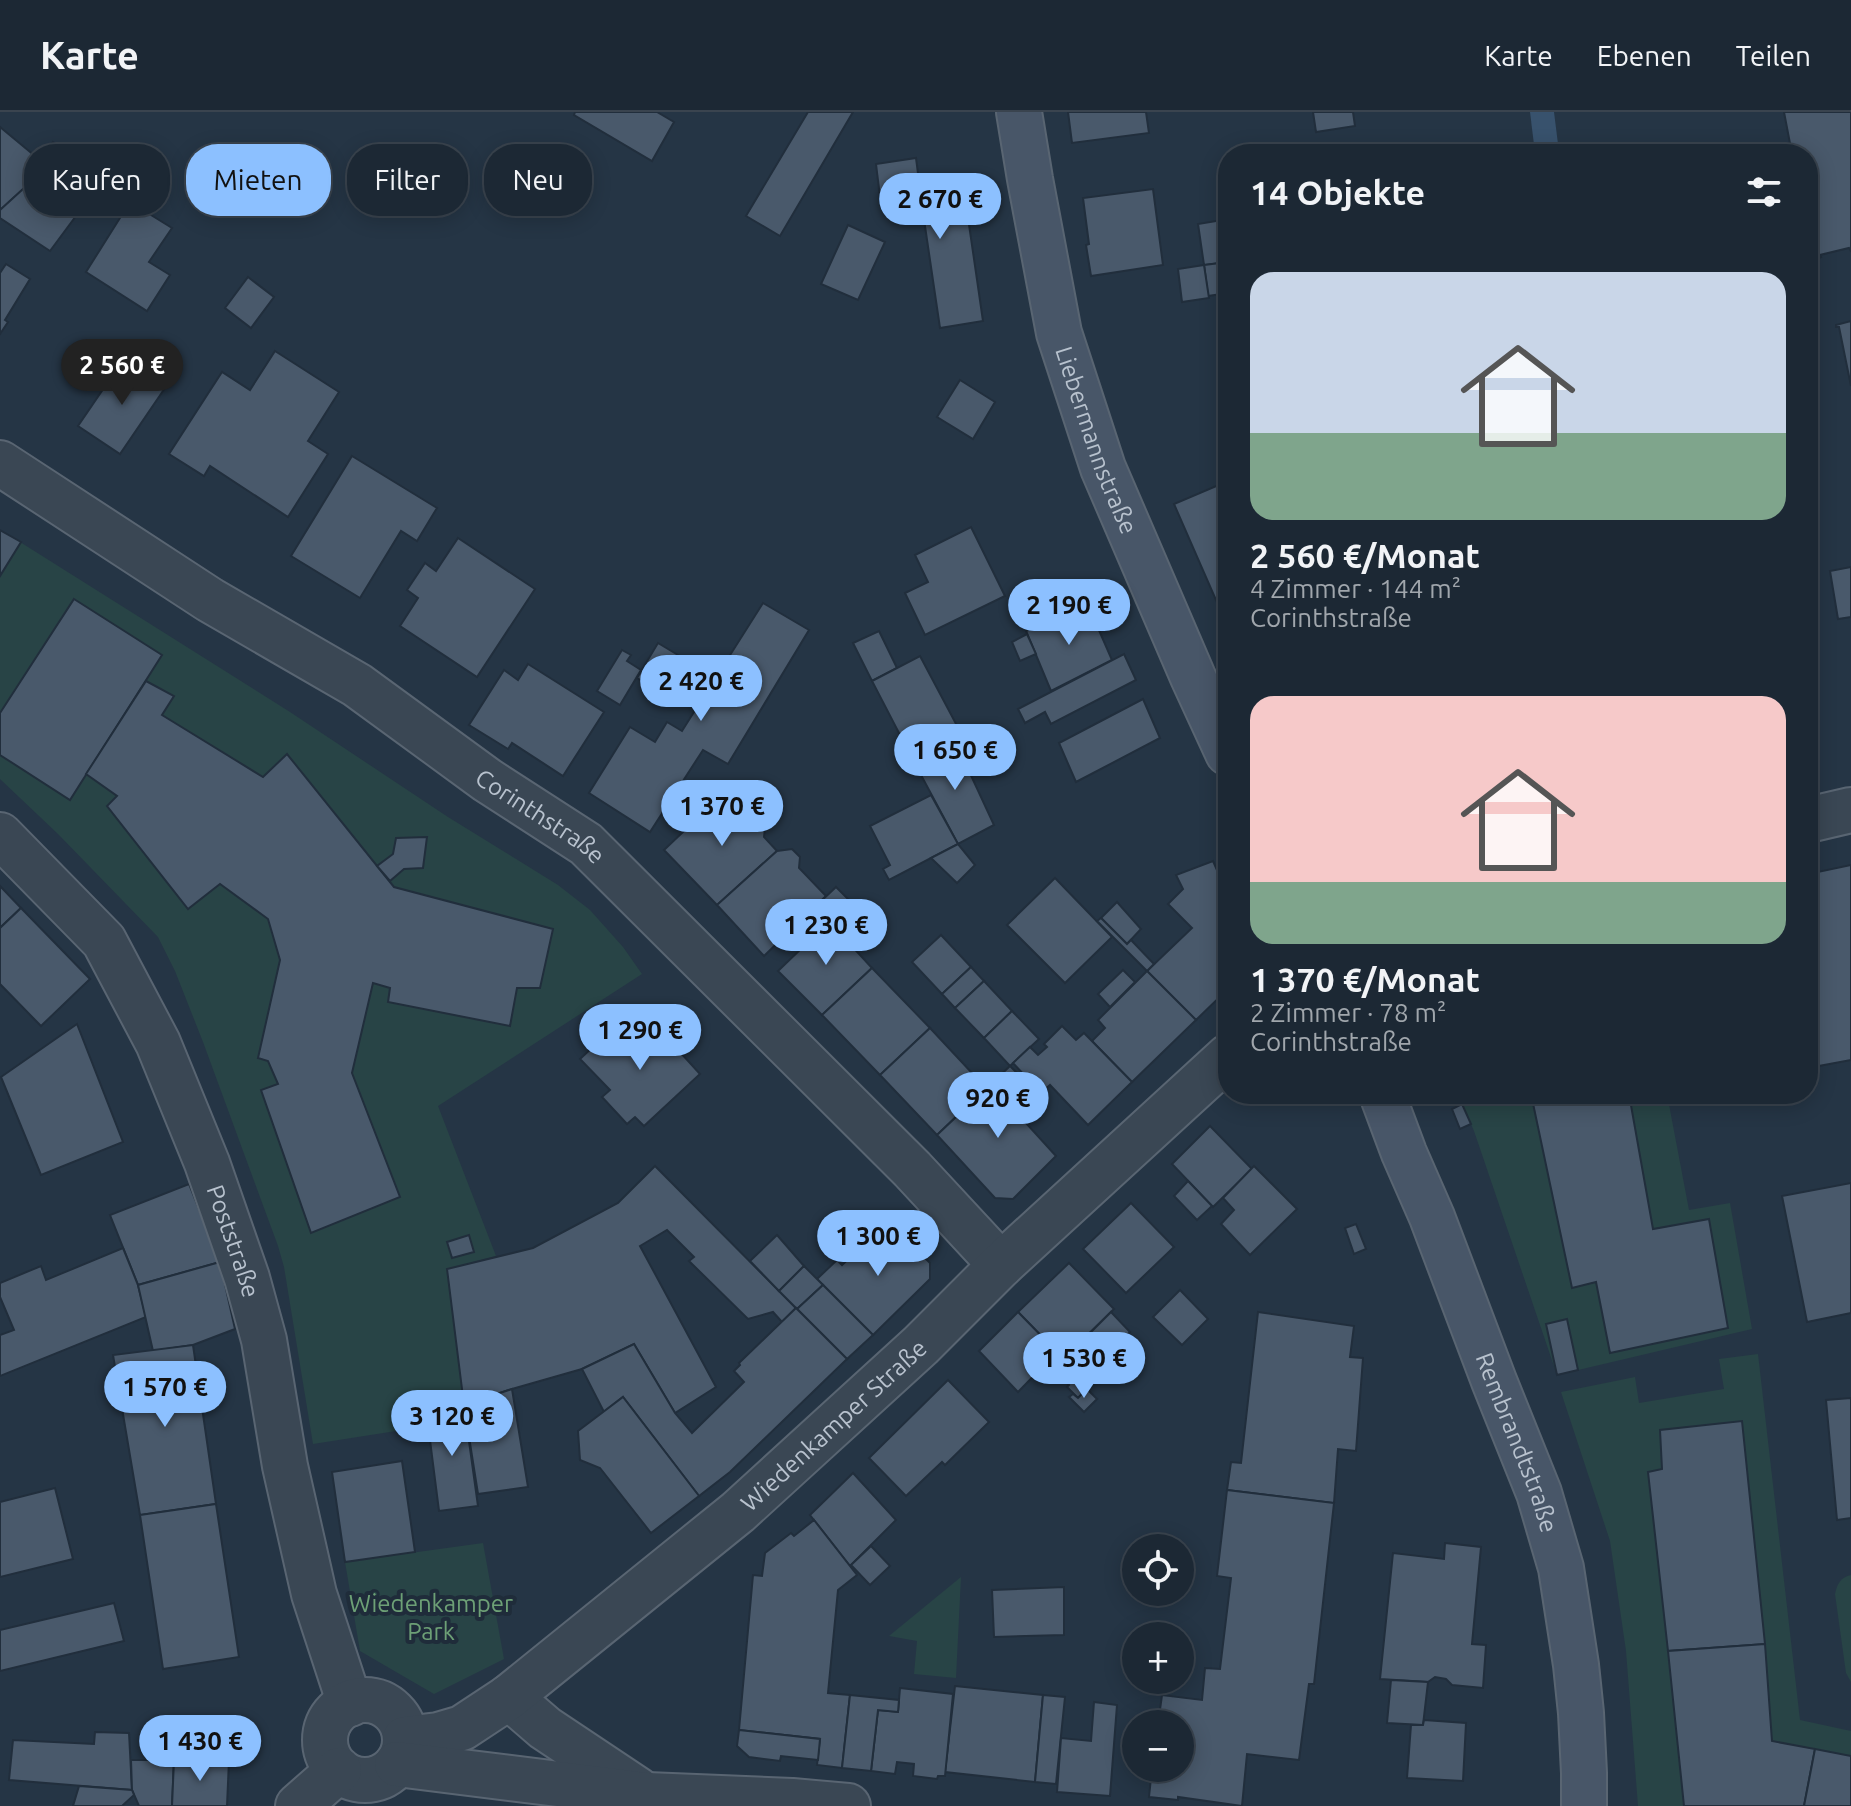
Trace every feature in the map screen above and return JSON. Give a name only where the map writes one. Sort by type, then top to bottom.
[{"type":"main road","name":"Liebermannstraße","points":[[1019,112],[1059,333],[1103,468],[1218,731]]},
{"type":"main road","name":"Rembrandtstraße","points":[[1386,1104],[1539,1493],[1561,1568],[1581,1713],[1584,1806]]},
{"type":"street","name":"Corinthstraße","points":[[0,463],[210,600],[357,685],[487,780],[586,844],[912,1169],[1001,1265]]},
{"type":"street","points":[[1818,818],[1851,810]]},
{"type":"street","name":"Poststraße","points":[[0,835],[104,941],[158,1043],[207,1163],[247,1278],[264,1340],[285,1466],[314,1594],[350,1704]]},
{"type":"street","name":"Wiedenkamper Straße","points":[[339,1770],[362,1780],[376,1779],[388,1773],[401,1752],[462,1728],[509,1697],[738,1512],[1218,1066]]},
{"type":"street","points":[[509,1697],[545,1728],[647,1795]]},
{"type":"street","points":[[298,1806],[339,1770],[326,1749],[325,1736],[333,1717],[340,1709],[362,1701],[387,1707],[396,1716],[403,1727],[401,1752],[647,1795],[848,1806]]},
{"type":"green space","points":[[20,542],[558,885],[590,910],[642,974],[438,1106],[496,1256],[447,1269],[464,1405],[426,1409],[428,1426],[313,1444],[278,1246],[175,971],[158,937],[0,779],[0,576]]},
{"type":"green space","points":[[1462,1104],[1669,1104],[1689,1210],[1730,1203],[1752,1329],[1557,1375]]},
{"type":"green space","points":[[1758,1354],[1800,1720],[1851,1731],[1851,1806],[1638,1806],[1626,1651],[1610,1541],[1561,1392],[1635,1377],[1639,1403],[1724,1389],[1719,1359]]},
{"type":"green space","name":"Wiedenkamper Park","points":[[483,1543],[504,1659],[434,1694],[360,1651],[345,1562]]},
{"type":"green space","points":[[1851,1575],[1851,1682],[1846,1673],[1835,1594],[1840,1582]]},
{"type":"green space","points":[[961,1577],[956,1678],[914,1674],[917,1641],[889,1636]]},
{"type":"water","points":[[1530,112],[1554,112],[1558,144],[1534,144]]},
{"type":"building","points":[[575,112],[657,112],[674,122],[652,161],[574,115]]},
{"type":"building","points":[[808,112],[853,112],[780,236],[746,216]]},
{"type":"building","points":[[1068,112],[1146,112],[1149,133],[1072,143]]},
{"type":"building","points":[[1313,112],[1353,112],[1355,126],[1316,132]]},
{"type":"building","points":[[1784,112],[1851,112],[1851,251],[1849,248],[1820,255],[1819,258],[1818,144],[1790,144]]},
{"type":"building","points":[[0,127],[24,147],[24,188],[0,210]]},
{"type":"building","points":[[916,158],[921,196],[964,190],[983,321],[940,328],[921,199],[881,205],[876,164]]},
{"type":"building","points":[[24,188],[24,216],[76,216],[50,251],[0,218],[0,210]]},
{"type":"building","points":[[1153,189],[1163,265],[1091,276],[1083,198]]},
{"type":"building","points":[[121,216],[153,216],[172,228],[149,262],[170,275],[147,311],[86,272]]},
{"type":"building","points":[[1218,221],[1218,263],[1204,265],[1198,224]]},
{"type":"building","points":[[848,225],[885,242],[858,300],[821,284]]},
{"type":"building","points":[[1218,263],[1218,294],[1208,296],[1204,265]]},
{"type":"building","points":[[6,264],[30,279],[0,334],[0,273]]},
{"type":"building","points":[[1204,265],[1209,298],[1182,302],[1178,269]]},
{"type":"building","points":[[248,277],[274,297],[251,328],[225,308]]},
{"type":"building","points":[[1851,321],[1851,386],[1839,327],[1836,325]]},
{"type":"building","points":[[275,351],[339,392],[308,441],[328,454],[288,517],[210,466],[204,476],[169,454],[222,372],[250,390]]},
{"type":"building","points":[[123,360],[165,388],[120,454],[78,426]]},
{"type":"building","points":[[960,380],[995,402],[973,439],[937,417]]},
{"type":"building","points":[[352,456],[437,508],[417,541],[401,531],[360,598],[291,556]]},
{"type":"building","points":[[1218,485],[1218,605],[1174,504]]},
{"type":"building","points":[[971,527],[1005,596],[925,635],[905,593],[928,582],[915,555]]},
{"type":"building","points":[[0,530],[21,542],[0,576]]},
{"type":"building","points":[[458,538],[535,589],[477,677],[400,626],[418,598],[407,590],[425,563],[436,571]]},
{"type":"building","points":[[1851,567],[1851,617],[1838,619],[1830,571]]},
{"type":"building","points":[[74,599],[162,655],[70,800],[0,755],[0,713]]},
{"type":"building","points":[[763,603],[809,630],[728,764],[703,750],[650,832],[589,793],[630,727],[655,742],[667,722],[682,731]]},
{"type":"building","points":[[1088,605],[1112,660],[1051,691],[1026,631]]},
{"type":"building","points":[[879,631],[897,668],[872,681],[853,643]]},
{"type":"building","points":[[1027,634],[1036,654],[1020,661],[1012,642]]},
{"type":"building","points":[[658,643],[693,664],[673,699],[637,678]]},
{"type":"building","points":[[622,650],[631,655],[627,661],[641,670],[620,705],[597,691]]},
{"type":"building","points":[[1124,654],[1136,680],[1051,724],[1045,712],[1025,723],[1018,709]]},
{"type":"building","points":[[920,656],[963,737],[914,762],[872,681]]},
{"type":"building","points":[[528,664],[604,712],[563,776],[512,743],[508,749],[469,725],[504,670],[518,680]]},
{"type":"building","points":[[146,681],[174,696],[162,715],[263,777],[287,754],[394,887],[553,929],[540,988],[517,988],[510,1026],[388,1002],[390,988],[373,983],[352,1073],[400,1197],[311,1233],[261,1090],[278,1084],[268,1061],[258,1058],[280,960],[268,919],[220,884],[188,909],[107,806],[117,796],[86,774]]},
{"type":"building","points":[[1143,699],[1160,738],[1076,782],[1059,743]]},
{"type":"building","points":[[955,741],[994,825],[958,844],[914,762]]},
{"type":"building","points":[[725,792],[747,814],[760,814],[766,821],[764,837],[777,851],[717,905],[664,850]]},
{"type":"building","points":[[931,795],[958,844],[889,880],[883,869],[890,865],[870,826]]},
{"type":"building","points":[[427,837],[423,868],[404,869],[390,881],[377,866],[393,854],[396,838]]},
{"type":"building","points":[[958,844],[975,865],[957,883],[931,858]]},
{"type":"building","points":[[792,849],[800,857],[799,868],[826,896],[764,956],[717,905],[777,851]]},
{"type":"building","points":[[1213,861],[1218,872],[1218,999],[1196,1020],[1147,971],[1192,928],[1168,904],[1183,889],[1176,875]]},
{"type":"building","points":[[1851,865],[1851,1060],[1818,1066],[1818,872]]},
{"type":"building","points":[[1055,878],[1112,937],[1065,983],[1007,925]]},
{"type":"building","points":[[0,886],[21,908],[0,928]]},
{"type":"building","points":[[836,887],[852,903],[812,938],[798,923]]},
{"type":"building","points":[[1117,902],[1141,929],[1127,944],[1101,918]]},
{"type":"building","points":[[21,908],[90,979],[41,1026],[0,984],[0,928]]},
{"type":"building","points":[[833,918],[853,939],[849,943],[872,968],[822,1015],[778,971]]},
{"type":"building","points":[[1101,918],[1127,944],[1131,940],[1154,964],[1147,971],[1097,921]]},
{"type":"building","points":[[941,935],[971,967],[942,994],[912,962]]},
{"type":"building","points":[[971,967],[984,981],[955,1008],[942,994]]},
{"type":"building","points":[[872,968],[930,1028],[880,1075],[822,1015]]},
{"type":"building","points":[[1123,970],[1135,982],[1110,1007],[1098,994]]},
{"type":"building","points":[[1147,971],[1196,1020],[1132,1082],[1092,1041],[1105,1028],[1098,1020]]},
{"type":"building","points":[[984,981],[1012,1011],[984,1038],[955,1008]]},
{"type":"building","points":[[1012,1011],[1039,1039],[1010,1066],[984,1038]]},
{"type":"building","points":[[649,1018],[700,1074],[644,1126],[635,1117],[627,1124],[602,1097],[610,1090],[580,1059],[612,1029],[624,1042]]},
{"type":"building","points":[[77,1024],[123,1142],[41,1175],[1,1077]]},
{"type":"building","points":[[1062,1026],[1076,1040],[1084,1033],[1132,1082],[1088,1125],[1050,1085],[1041,1093],[1013,1063],[1030,1047],[1038,1055]]},
{"type":"building","points":[[930,1028],[986,1088],[937,1135],[880,1075]]},
{"type":"building","points":[[1010,1066],[1025,1081],[1015,1091],[1003,1089],[998,1093],[1005,1100],[1010,1096],[1023,1107],[1030,1116],[1025,1122],[1056,1156],[1013,1199],[995,1198],[937,1135]]},
{"type":"building","points":[[1462,1104],[1471,1124],[1460,1129],[1452,1109]]},
{"type":"building","points":[[1533,1104],[1631,1104],[1653,1229],[1709,1219],[1728,1328],[1610,1353],[1596,1282],[1572,1288]]},
{"type":"building","points":[[1210,1126],[1252,1169],[1213,1207],[1172,1164]]},
{"type":"building","points":[[655,1166],[796,1308],[782,1322],[773,1312],[748,1319],[689,1261],[694,1257],[667,1230],[640,1246],[716,1387],[675,1413],[634,1344],[582,1369],[464,1405],[447,1269],[533,1248],[618,1203]]},
{"type":"building","points":[[1254,1166],[1297,1209],[1250,1255],[1221,1224],[1234,1210],[1223,1198]]},
{"type":"building","points":[[1188,1181],[1212,1206],[1197,1220],[1174,1196]]},
{"type":"building","points":[[1851,1183],[1851,1313],[1807,1322],[1782,1196]]},
{"type":"building","points":[[189,1184],[220,1262],[138,1285],[110,1215]]},
{"type":"building","points":[[1131,1203],[1174,1247],[1126,1293],[1083,1249]]},
{"type":"building","points":[[888,1221],[930,1263],[930,1279],[873,1335],[817,1279],[837,1260],[842,1265]]},
{"type":"building","points":[[1356,1224],[1366,1249],[1354,1254],[1345,1228]]},
{"type":"building","points":[[469,1235],[474,1252],[452,1258],[447,1242]]},
{"type":"building","points":[[777,1235],[804,1266],[779,1291],[750,1261]]},
{"type":"building","points":[[123,1248],[138,1285],[146,1317],[0,1376],[0,1335],[14,1330],[0,1297],[0,1283],[41,1266],[46,1280]]},
{"type":"building","points":[[220,1262],[235,1329],[193,1345],[153,1351],[138,1285]]},
{"type":"building","points":[[1069,1263],[1114,1309],[1068,1354],[1057,1352],[1018,1312]]},
{"type":"building","points":[[804,1266],[823,1285],[797,1309],[779,1291]]},
{"type":"building","points":[[823,1285],[873,1335],[847,1359],[797,1309]]},
{"type":"building","points":[[1180,1290],[1208,1319],[1182,1345],[1153,1317]]},
{"type":"building","points":[[796,1308],[847,1359],[730,1472],[699,1496],[623,1397],[604,1412],[582,1369],[634,1344],[675,1413],[692,1433],[744,1382],[734,1371],[739,1363]]},
{"type":"building","points":[[1018,1312],[1057,1352],[1018,1392],[979,1351]]},
{"type":"building","points":[[1111,1312],[1130,1332],[1095,1366],[1078,1345]]},
{"type":"building","points":[[1258,1312],[1354,1326],[1350,1357],[1363,1358],[1356,1451],[1338,1449],[1334,1503],[1227,1490],[1231,1462],[1241,1463]]},
{"type":"building","points":[[1567,1319],[1578,1370],[1557,1375],[1546,1324]]},
{"type":"building","points":[[193,1345],[216,1504],[140,1515],[113,1355]]},
{"type":"building","points":[[1078,1345],[1090,1358],[1080,1366],[1068,1354]]},
{"type":"building","points":[[1057,1352],[1068,1354],[1095,1381],[1078,1398],[1047,1362]]},
{"type":"building","points":[[948,1380],[989,1422],[945,1465],[942,1462],[906,1496],[869,1458]]},
{"type":"building","points":[[512,1389],[528,1487],[478,1494],[464,1405]]},
{"type":"building","points":[[1087,1389],[1097,1399],[1084,1412],[1069,1397],[1073,1394],[1078,1398]]},
{"type":"building","points":[[623,1397],[699,1496],[651,1533],[600,1468],[580,1460],[578,1431]]},
{"type":"building","points":[[1851,1398],[1851,1518],[1837,1520],[1826,1400]]},
{"type":"building","points":[[464,1405],[478,1506],[439,1511],[426,1409]]},
{"type":"building","points":[[1742,1421],[1765,1644],[1668,1651],[1648,1472],[1662,1469],[1660,1430]]},
{"type":"building","points":[[402,1461],[415,1552],[345,1562],[332,1472]]},
{"type":"building","points":[[853,1473],[896,1520],[850,1566],[810,1515]]},
{"type":"building","points":[[55,1488],[73,1559],[0,1577],[0,1502]]},
{"type":"building","points":[[1227,1490],[1334,1503],[1314,1684],[1309,1684],[1299,1760],[1247,1754],[1242,1806],[1178,1797],[1178,1800],[1149,1797],[1151,1782],[1194,1782],[1194,1710],[1160,1710],[1162,1695],[1202,1700],[1205,1668],[1220,1669],[1231,1578],[1217,1576]]},
{"type":"building","points":[[216,1504],[239,1657],[163,1669],[140,1515]]},
{"type":"building","points":[[814,1520],[857,1575],[838,1590],[828,1693],[850,1695],[842,1768],[817,1765],[820,1739],[739,1730],[753,1575],[762,1576],[765,1553]]},
{"type":"building","points":[[1445,1543],[1481,1547],[1472,1644],[1486,1645],[1483,1688],[1452,1685],[1446,1679],[1435,1677],[1428,1682],[1380,1679],[1393,1553],[1444,1559]]},
{"type":"building","points":[[871,1546],[890,1566],[870,1585],[851,1565]]},
{"type":"building","points":[[1064,1587],[1064,1635],[994,1637],[992,1590]]},
{"type":"building","points":[[114,1603],[124,1641],[0,1671],[0,1630]]},
{"type":"building","points":[[1765,1644],[1772,1741],[1815,1749],[1804,1806],[1684,1806],[1668,1651]]},
{"type":"building","points":[[1391,1680],[1428,1682],[1423,1725],[1387,1723]]},
{"type":"building","points":[[955,1686],[1043,1695],[1035,1782],[945,1772]]},
{"type":"building","points":[[900,1688],[953,1694],[945,1776],[938,1776],[937,1779],[913,1776],[914,1764],[897,1762],[895,1774],[871,1771],[878,1710],[898,1712]]},
{"type":"building","points":[[850,1695],[899,1700],[898,1712],[878,1710],[871,1771],[842,1768]]},
{"type":"building","points":[[1043,1695],[1065,1697],[1056,1784],[1035,1782]]},
{"type":"building","points":[[1094,1702],[1117,1705],[1110,1796],[1057,1792],[1061,1738],[1091,1741]]},
{"type":"building","points":[[1424,1720],[1466,1723],[1463,1781],[1407,1778],[1411,1725],[1423,1725]]},
{"type":"building","points":[[739,1730],[820,1739],[818,1760],[781,1756],[780,1761],[749,1757],[737,1746]]},
{"type":"building","points":[[95,1732],[129,1733],[132,1790],[9,1780],[13,1740],[94,1744]]},
{"type":"building","points":[[1815,1749],[1851,1756],[1851,1806],[1804,1806]]},
{"type":"building","points":[[131,1760],[174,1760],[172,1806],[139,1806],[132,1790]]},
{"type":"building","points":[[174,1760],[229,1760],[227,1806],[172,1806]]},
{"type":"building","points":[[79,1786],[132,1790],[134,1795],[122,1806],[73,1806]]}]
